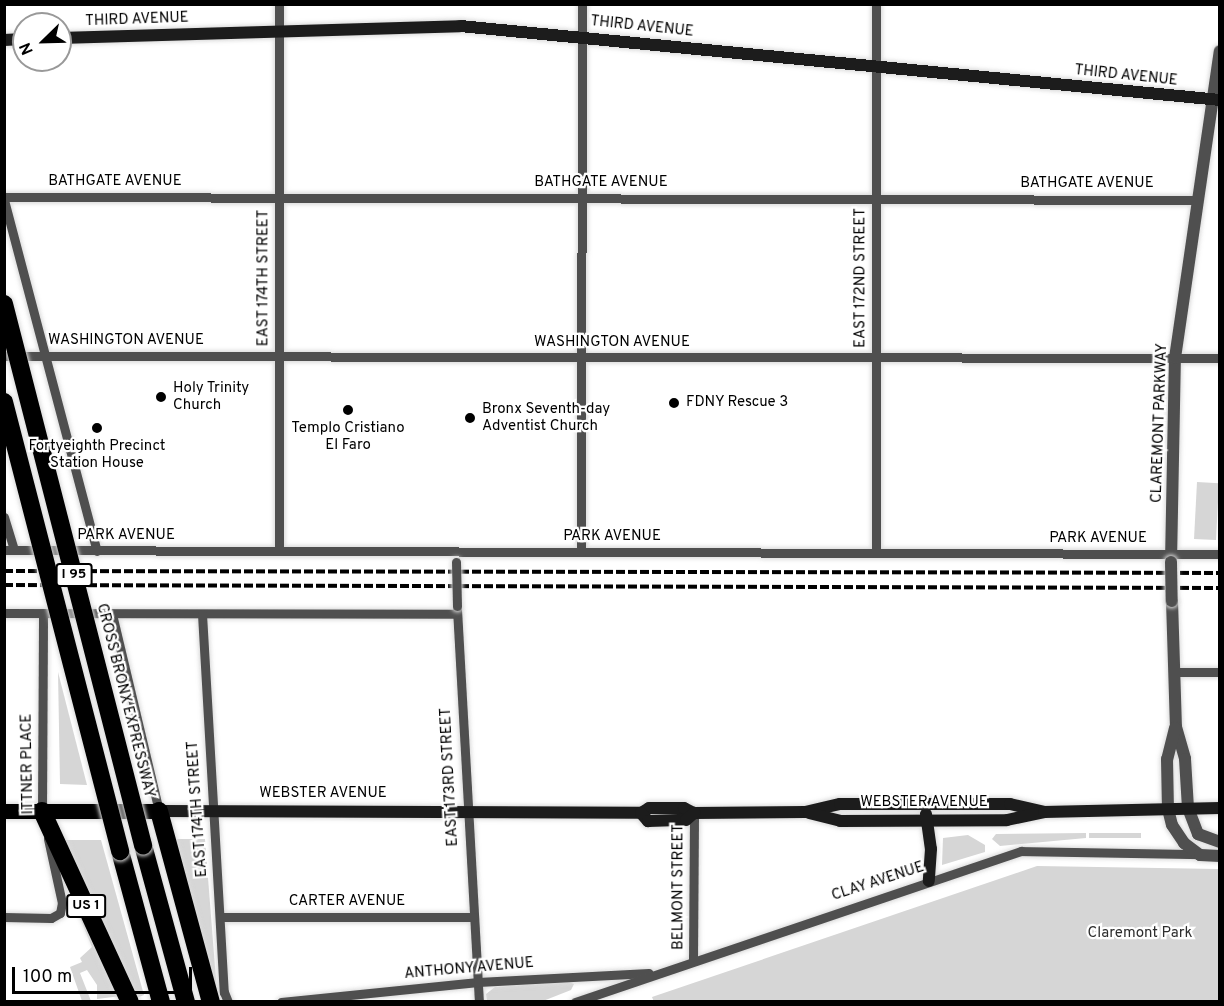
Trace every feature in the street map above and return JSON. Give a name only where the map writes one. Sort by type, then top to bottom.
[{"type":"highway","name":"CROSS BRONX EXPRESSWAY","points":[[4,304],[143,845],[186,1002]]},
{"type":"highway","name":"I 95","points":[[4,402],[161,1002]]},
{"type":"highway","name":"US 1","points":[[42,811],[130,1002]]},
{"type":"highway","points":[[159,812],[211,1002]]},
{"type":"main road","name":"THIRD AVENUE","points":[[72,38],[460,26],[582,36],[1216,100]]},
{"type":"main road","name":"WEBSTER AVENUE","points":[[4,811],[641,813],[648,821],[686,820],[694,813],[805,812],[840,804],[1010,804],[1044,812]]},
{"type":"main road","points":[[925,804],[931,849],[929,881]]},
{"type":"main road","name":"WEBSTER AVENUE","points":[[805,812],[840,821],[927,821],[1007,820],[1044,812],[1220,808]]},
{"type":"street","name":"EAST 174TH STREET","points":[[279,4],[279,551]]},
{"type":"street","points":[[581,552],[582,4]]},
{"type":"street","name":"EAST 172ND STREET","points":[[876,4],[876,552]]},
{"type":"street","name":"CLAREMONT PARKWAY","points":[[1188,808],[1185,759],[1176,727],[1174,672],[1171,558],[1175,358],[1198,200],[1216,100],[1220,51]]},
{"type":"street","points":[[4,199],[97,551]]},
{"type":"street","name":"BATHGATE AVENUE","points":[[4,199],[1198,200]]},
{"type":"street","name":"WASHINGTON AVENUE","points":[[4,356],[1220,358]]},
{"type":"street","points":[[4,517],[9,550]]},
{"type":"street","name":"PARK AVENUE","points":[[9,550],[876,552],[1171,558],[1220,554]]},
{"type":"street","name":"EAST 173RD STREET","points":[[456,552],[467,812],[479,1002]]},
{"type":"street","points":[[4,614],[457,610]]},
{"type":"street","name":"ITTNER PLACE","points":[[4,917],[51,918],[60,912],[62,903],[42,811],[43,614]]},
{"type":"street","points":[[112,614],[159,812]]},
{"type":"street","name":"EAST 174TH STREET","points":[[202,614],[224,992],[228,1002]]},
{"type":"street","points":[[1174,672],[1220,672]]},
{"type":"street","name":"CLAREMONT PARKWAY","points":[[1168,809],[1167,759],[1176,727]]},
{"type":"street","points":[[1188,808],[1198,834],[1220,842]]},
{"type":"street","points":[[1168,809],[1177,834],[1200,855]]},
{"type":"street","name":"BELMONT STREET","points":[[693,961],[694,813]]},
{"type":"street","name":"CLAY AVENUE","points":[[575,1002],[1021,851],[1220,856]]},
{"type":"street","name":"CARTER AVENUE","points":[[220,917],[473,916]]},
{"type":"street","name":"ANTHONY AVENUE","points":[[281,1002],[478,982],[659,973]]},
{"type":"green space","points":[[1197,482],[1219,483],[1216,540],[1194,539]]},
{"type":"green space","points":[[58,672],[87,785],[60,784]]},
{"type":"green space","points":[[1086,833],[1086,838],[1000,846],[992,839],[996,834]]},
{"type":"green space","points":[[1089,833],[1141,833],[1141,838],[1089,838]]},
{"type":"green space","points":[[968,835],[985,845],[985,852],[942,865],[943,838]]},
{"type":"green space","points":[[173,839],[205,839],[217,993]]},
{"type":"green space","points":[[63,840],[101,840],[144,995],[136,998]]},
{"type":"green space","name":"Claremont Park","points":[[1037,866],[1219,869],[1219,1001],[654,1002],[652,997]]},
{"type":"green space","points":[[66,878],[121,996],[97,999],[97,985],[87,970],[80,973],[91,1001],[82,1001],[70,967],[82,962],[80,958],[92,947],[64,879]]},
{"type":"green space","points":[[569,982],[574,984],[571,990],[543,1001],[487,1001],[486,994],[495,987]]},
{"type":"railway","points":[[4,571],[1220,573]]},
{"type":"railway","points":[[4,585],[1220,588]]},
{"type":"place","name":"Holy Trinity Church","points":[[161,397]]},
{"type":"place","name":"FDNY Rescue 3","points":[[674,403]]},
{"type":"place","name":"Templo Cristiano El Faro","points":[[348,410]]},
{"type":"place","name":"Bronx Seventh-day Adventist Church","points":[[470,418]]},
{"type":"place","name":"Fortyeighth Precinct Station House","points":[[97,428]]}]
